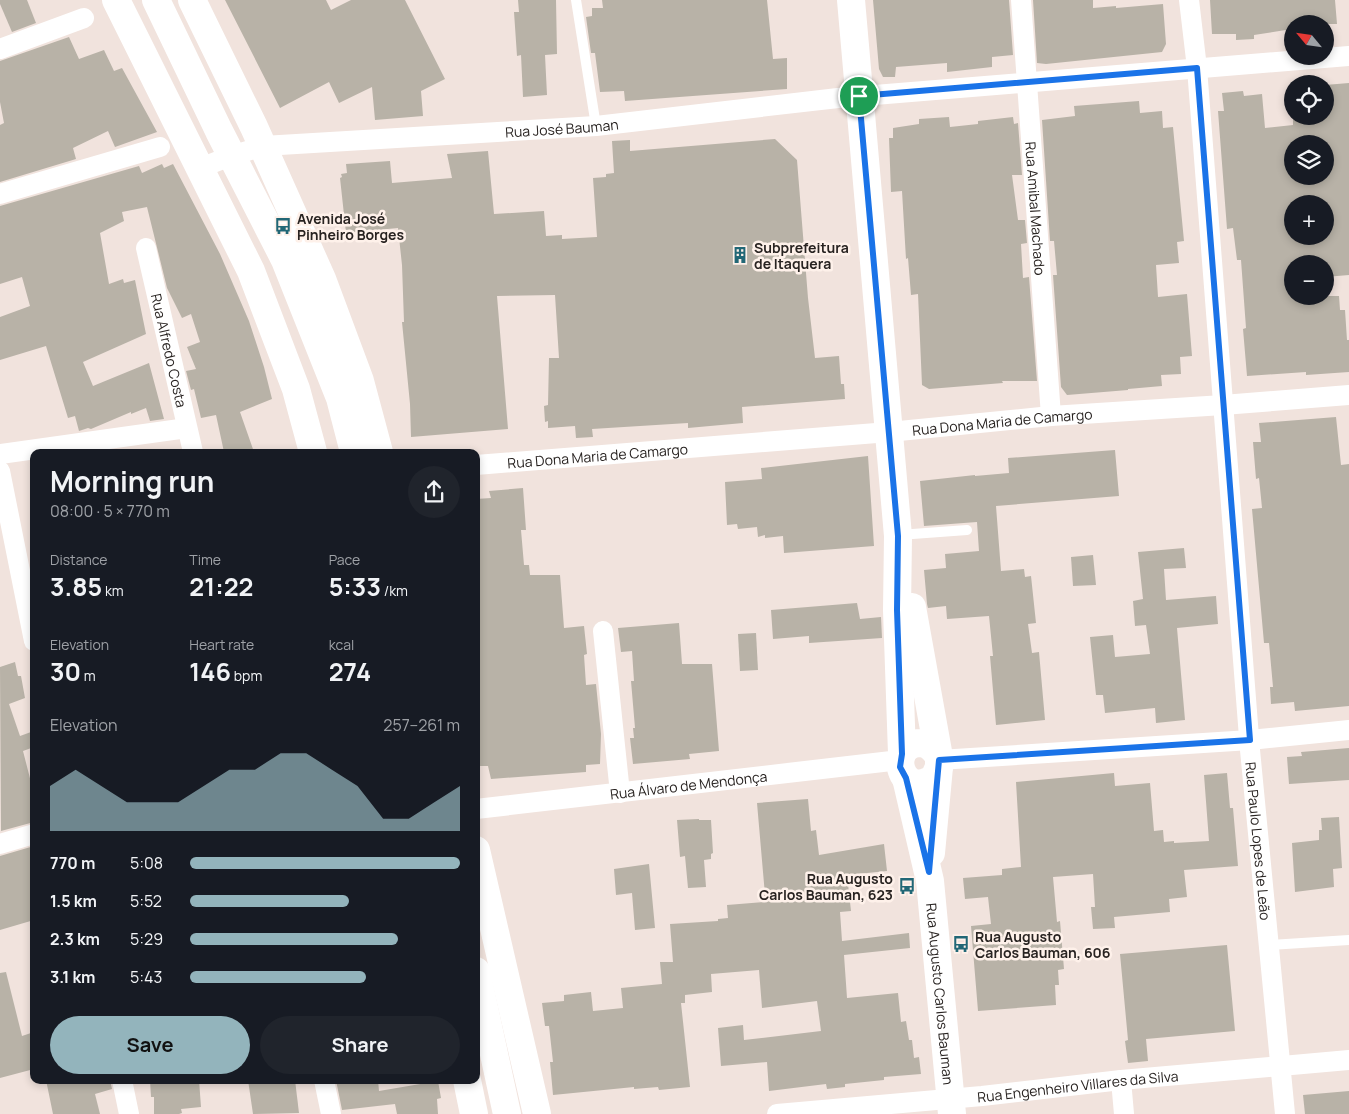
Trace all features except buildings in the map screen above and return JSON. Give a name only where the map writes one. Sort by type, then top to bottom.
[{"type":"main road","points":[[116,0],[250,271],[296,389],[313,449]]},
{"type":"main road","points":[[156,0],[231,156],[285,260],[340,398],[353,449]]},
{"type":"main road","points":[[175,0],[187,64]]},
{"type":"main road","points":[[192,0],[263,146],[322,279],[360,381],[378,449]]},
{"type":"main road","name":"Rua Augusto Carlos Bauman","points":[[851,0],[898,539],[897,610],[902,764],[929,872],[951,1106]]},
{"type":"main road","name":"Rua Augusto Carlos Bauman","points":[[898,539],[939,761],[929,872]]},
{"type":"main road","points":[[902,764],[911,745],[924,744],[931,746],[939,761]]},
{"type":"main road","points":[[480,867],[537,1114]]},
{"type":"main road","points":[[480,989],[507,1114]]},
{"type":"main road","points":[[468,1084],[474,1114]]},
{"type":"street","name":"Rua Amibal Machado","points":[[1021,0],[1051,416]]},
{"type":"street","name":"Rua Paulo Lopes de Leão","points":[[1189,0],[1197,68],[1250,740],[1284,1114]]},
{"type":"street","points":[[0,49],[84,18]]},
{"type":"street","name":"Rua José Bauman","points":[[200,168],[263,146],[596,126],[859,96],[1349,56]]},
{"type":"street","points":[[0,194],[160,147]]},
{"type":"street","name":"Rua Alfredo Costa","points":[[146,248],[192,449]]},
{"type":"street","name":"Rua Dona Maria de Camargo","points":[[480,465],[889,432],[1051,416],[1349,395]]},
{"type":"street","points":[[36,449],[188,428]]},
{"type":"street","points":[[0,454],[30,450]]},
{"type":"street","points":[[0,471],[30,621]]},
{"type":"street","points":[[603,631],[620,793]]},
{"type":"street","points":[[939,761],[1250,740],[1349,730]]},
{"type":"street","name":"Rua Álvaro de Mendonça","points":[[480,809],[902,764]]},
{"type":"street","points":[[0,844],[30,835]]},
{"type":"street","name":"Rua Engenheiro Villares da Silva","points":[[777,1114],[951,1106],[1121,1080],[1349,1060]]},
{"type":"street","points":[[1121,1080],[1124,1114]]},
{"type":"street","points":[[123,1084],[129,1114]]},
{"type":"street","points":[[325,1084],[331,1114]]},
{"type":"lane","points":[[576,0],[596,126]]},
{"type":"lane","points":[[898,539],[967,530]]},
{"type":"lane","points":[[1269,945],[1349,940]]},
{"type":"place","name":"Avenida José Pinheiro Borges","points":[[283,226]]},
{"type":"place","name":"Subprefeitura de Itaquera","points":[[740,255]]},
{"type":"place","name":"Rua Augusto Carlos Bauman, 623","points":[[907,886]]},
{"type":"place","name":"Rua Augusto Carlos Bauman, 606","points":[[961,944]]},
{"type":"route","points":[[1197,68],[1250,740],[939,760],[929,872],[906,778],[900,767],[902,754],[897,610],[898,536],[859,96],[1197,68]]}]
